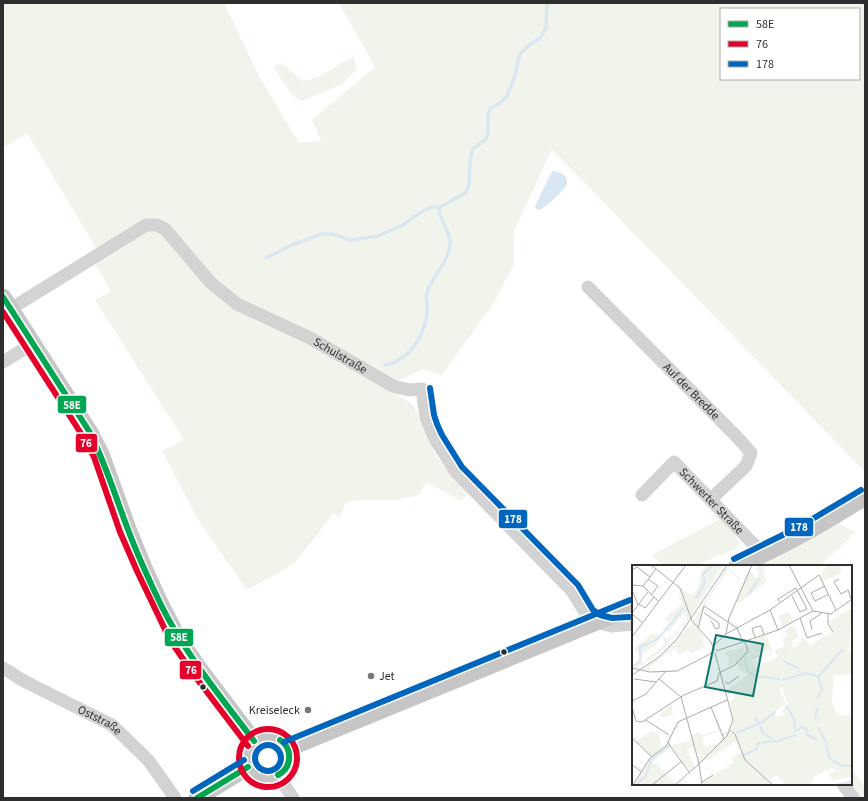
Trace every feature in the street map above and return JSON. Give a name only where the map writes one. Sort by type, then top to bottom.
[{"type":"main road","points":[[3,297],[89,431],[101,454],[123,516],[144,568],[161,605],[178,636],[200,670],[254,741]]},
{"type":"main road","points":[[739,565],[764,554],[830,519],[865,497]]},
{"type":"main road","points":[[287,749],[632,607]]},
{"type":"main road","points":[[264,736],[270,736],[282,741],[287,749],[289,754],[287,767],[284,772],[272,779],[258,777],[252,773],[248,767],[246,754],[248,748],[254,741],[264,736]]},
{"type":"main road","points":[[196,798],[248,767]]},
{"type":"street","name":"Schulstraße","points":[[20,303],[146,225],[157,225],[165,229],[211,282],[238,304],[310,338],[393,386],[409,390],[422,389],[426,417],[430,427],[435,439],[456,472],[572,592],[587,615],[596,622]]},
{"type":"street","name":"Auf der Bredde","points":[[588,287],[738,438],[751,453],[746,466],[711,499]]},
{"type":"street","points":[[3,362],[24,349],[30,340]]},
{"type":"street","name":"Schwerter Straße","points":[[642,495],[674,462],[764,554]]},
{"type":"street","points":[[596,622],[611,626],[632,624]]},
{"type":"street","name":"Oststraße","points":[[3,668],[24,681],[112,725],[149,761],[175,798]]},
{"type":"street","points":[[278,776],[293,798]]},
{"type":"street","points":[[844,785],[853,798]]},
{"type":"shaded area","points":[[3,3],[224,3],[259,76],[299,143],[321,141],[312,120],[375,67],[339,3],[865,3],[865,472],[552,149],[514,231],[514,264],[495,301],[442,375],[423,369],[402,379],[394,381],[392,390],[413,405],[435,454],[448,472],[467,493],[462,501],[426,482],[419,495],[396,500],[363,500],[346,502],[340,517],[333,514],[294,564],[247,590],[199,521],[162,451],[184,440],[95,300],[111,291],[95,264],[98,251],[27,133],[3,148]]},
{"type":"shaded area","points":[[353,56],[357,69],[343,84],[301,101],[292,95],[273,67],[281,63],[303,81],[321,76]]},
{"type":"shaded area","points":[[552,171],[558,172],[565,176],[567,184],[555,198],[539,210],[535,208],[536,204]]},
{"type":"shaded area","points":[[722,518],[740,543],[737,548],[697,565],[662,565],[652,555]]},
{"type":"shaded area","points":[[830,519],[856,532],[821,565],[739,565]]},
{"type":"shaded area","points":[[852,768],[865,787],[865,798],[859,798],[850,785],[852,785]]},
{"type":"waterway","points":[[266,258],[292,245],[321,234],[332,234],[351,240],[378,236],[403,225],[421,212],[432,207],[439,207],[446,204],[466,192],[469,185],[470,159],[473,149],[486,139],[490,109],[507,96],[515,76],[521,53],[541,37],[546,28],[547,3]]},
{"type":"waterway","points":[[385,365],[396,362],[409,352],[418,341],[424,327],[427,313],[427,292],[429,286],[448,255],[450,248],[448,232],[439,212],[439,207]]},
{"type":"transit line","name":"58E","points":[[3,297],[89,431],[105,467],[139,557],[161,605],[181,641],[204,675],[254,741]]},
{"type":"transit line","name":"76","points":[[3,312],[82,435],[94,457],[120,532],[170,640],[194,675],[248,746]]},
{"type":"transit line","name":"178","points":[[430,388],[434,415],[437,424],[442,435],[462,467],[578,585],[593,610],[600,615],[612,618],[629,617]]},
{"type":"transit line","name":"178","points":[[734,559],[799,527],[861,490]]},
{"type":"transit line","name":"178","points":[[284,742],[630,600]]},
{"type":"transit line","name":"76","points":[[262,729],[274,729],[289,737],[297,752],[297,758],[297,764],[289,779],[274,787],[262,787],[247,779],[239,764],[239,752],[247,737],[262,729]]},
{"type":"transit line","name":"58E","points":[[278,775],[286,768],[289,758],[287,748],[280,740]]},
{"type":"transit line","name":"178","points":[[268,745],[277,749],[281,758],[277,767],[268,771],[259,767],[255,758],[259,749],[268,745]]},
{"type":"transit line","name":"178","points":[[193,791],[244,760]]},
{"type":"transit line","name":"58E","points":[[197,798],[248,767]]},
{"type":"place","name":"Jet","points":[[371,676]]},
{"type":"place","name":"Kreiseleck","points":[[308,710]]}]
